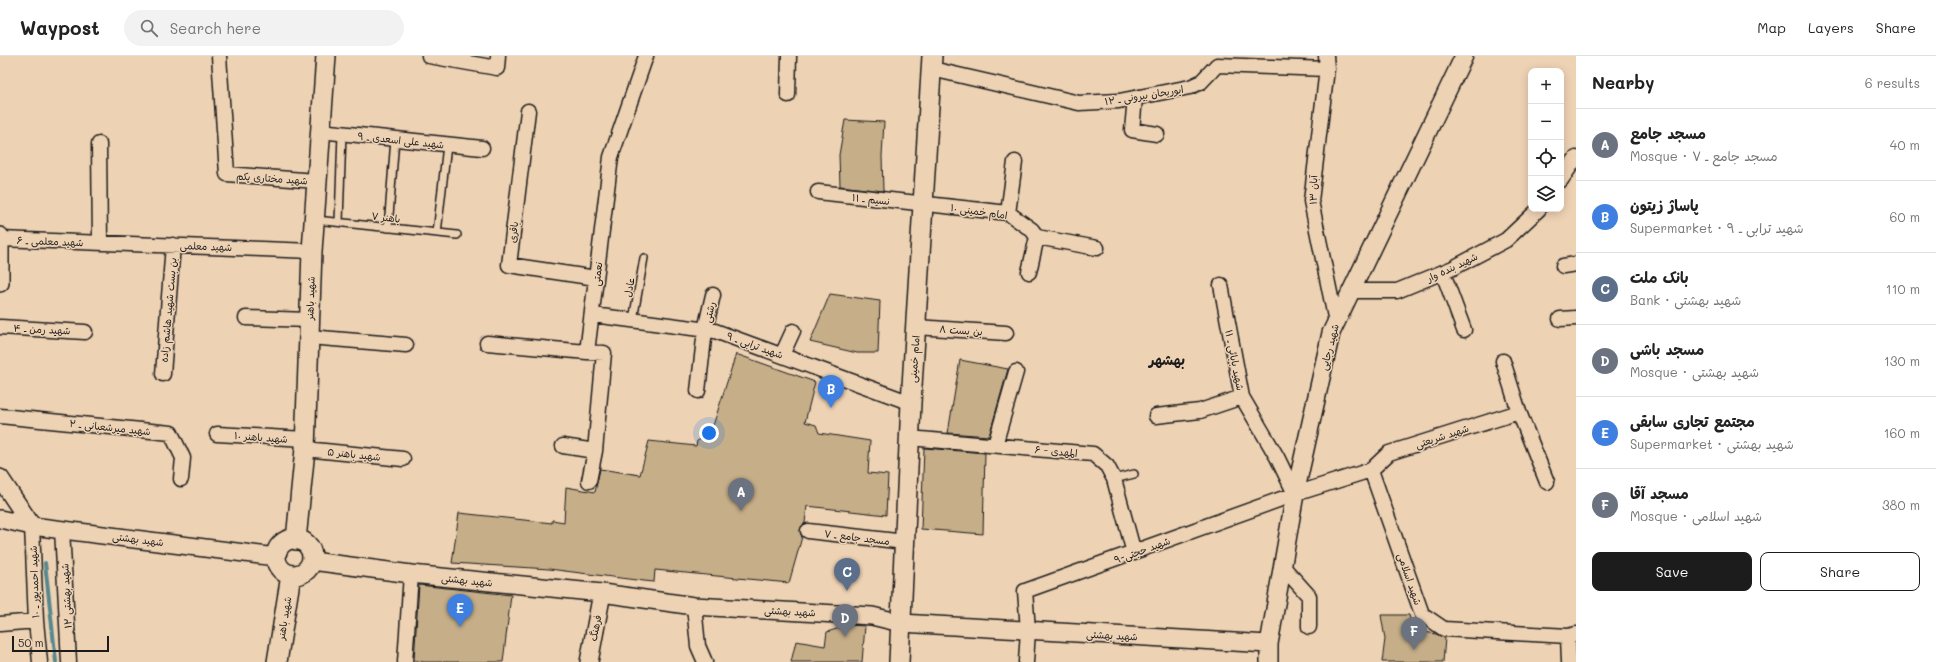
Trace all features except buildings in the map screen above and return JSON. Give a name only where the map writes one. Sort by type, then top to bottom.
[{"type":"main road","name":"شهید باهنر","points":[[296,540],[305,444],[313,219],[326,56]]},
{"type":"main road","name":"امام خمینی","points":[[899,662],[909,438],[932,62]]},
{"type":"main road","points":[[296,540],[309,547],[312,561],[306,570],[296,575],[291,575],[280,569],[276,557],[277,551],[285,542],[296,540]]},
{"type":"main road","name":"شهید باهنر","points":[[277,662],[291,575]]},
{"type":"street","name":"شهید مختاری یکم","points":[[219,56],[227,174],[316,181]]},
{"type":"street","points":[[429,56],[497,62]]},
{"type":"street","name":"نعمتی","points":[[587,352],[593,315],[596,278],[611,157],[646,56]]},
{"type":"street","points":[[788,95],[789,56]]},
{"type":"street","name":"شهید رجایی","points":[[1269,662],[1269,644],[1295,494],[1331,333],[1464,56]]},
{"type":"street","name":"ابوریحان بیرونی ـ ۱۲","points":[[932,62],[1079,104],[1135,98],[1190,87],[1202,82],[1217,65],[1326,63]]},
{"type":"street","name":"۱۳ آبان","points":[[1326,63],[1311,201],[1336,322]]},
{"type":"street","points":[[1135,98],[1132,130],[1156,134]]},
{"type":"street","name":"باقری","points":[[528,111],[509,265],[596,278]]},
{"type":"street","name":"شهید علی اسعدی ـ ۹","points":[[320,131],[482,148]]},
{"type":"street","points":[[98,144],[100,243]]},
{"type":"street","points":[[1564,176],[1576,158]]},
{"type":"street","points":[[1008,213],[1015,162]]},
{"type":"street","name":"نسیم ـ ۱۱","points":[[818,192],[923,204]]},
{"type":"street","name":"امام خمینی ۱۰","points":[[923,204],[1008,213],[1032,230],[1037,237]]},
{"type":"street","name":"شهید بنده وار","points":[[1352,291],[1397,292],[1443,273],[1506,240],[1536,212]]},
{"type":"street","points":[[1029,272],[1037,237],[1096,248]]},
{"type":"street","points":[[0,238],[0,282]]},
{"type":"street","name":"شهید معلمی ـ ۶","points":[[0,238],[100,243]]},
{"type":"street","name":"شهید معلمی","points":[[100,243],[312,251]]},
{"type":"street","name":"بن بست شهید هاشم زاده","points":[[163,374],[173,245]]},
{"type":"street","points":[[1443,273],[1464,330]]},
{"type":"street","name":"شهید بابائی ـ ۱۱","points":[[1221,285],[1242,397],[1277,457],[1295,494]]},
{"type":"street","name":"رشتی","points":[[698,391],[705,330],[713,295]]},
{"type":"street","name":"شهید ترابی ـ ۹","points":[[593,315],[723,333],[911,403]]},
{"type":"street","points":[[246,318],[406,345]]},
{"type":"street","points":[[1560,320],[1576,318]]},
{"type":"street","name":"بن بست ۸","points":[[916,327],[1006,333]]},
{"type":"street","name":"شهید رمن ـ ۴","points":[[0,328],[85,332]]},
{"type":"street","points":[[782,355],[793,331]]},
{"type":"street","points":[[487,343],[604,353],[595,451],[589,481]]},
{"type":"street","points":[[1503,361],[1519,412],[1547,482]]},
{"type":"street","points":[[995,445],[1016,372]]},
{"type":"street","points":[[1156,416],[1200,411],[1242,397]]},
{"type":"street","name":"شهید شریعتی","points":[[1371,470],[1390,453],[1519,412]]},
{"type":"street","name":"شهید میرشعبانی ـ ۲","points":[[0,416],[171,432],[183,458],[181,479]]},
{"type":"street","name":"شهید باهنر ۱۰","points":[[217,434],[305,444]]},
{"type":"street","name":"المهدی - ۶","points":[[909,438],[1093,454],[1108,466],[1114,479],[1134,553]]},
{"type":"street","name":"شهید باهنر ۵","points":[[305,444],[403,460]]},
{"type":"street","points":[[563,446],[595,451]]},
{"type":"street","points":[[1295,494],[1371,470]]},
{"type":"street","name":"شهید اسلامی","points":[[1371,470],[1422,614],[1444,629],[1572,635]]},
{"type":"street","points":[[0,478],[32,526]]},
{"type":"street","name":"شهید حجتی-۹","points":[[1028,630],[1025,591],[1295,494]]},
{"type":"street","name":"شهید بهشتی","points":[[0,519],[32,526],[276,557]]},
{"type":"street","name":"شهید احمدپور ـ ۱۰","points":[[32,526],[36,621],[40,662]]},
{"type":"street","name":"شهید بهشتی ۱۲","points":[[62,530],[69,662]]},
{"type":"street","name":"مسجد جامع ـ ۷","points":[[808,531],[905,542]]},
{"type":"street","name":"شهید بهشتی","points":[[312,561],[411,574],[602,593],[694,606],[872,616],[901,623],[1269,644]]},
{"type":"street","points":[[1283,567],[1309,596],[1309,628]]},
{"type":"street","points":[[404,662],[411,574]]},
{"type":"street","name":"فرهنگ","points":[[589,662],[602,593]]},
{"type":"street","points":[[694,606],[698,646],[705,662]]},
{"type":"street","points":[[0,624],[36,621]]},
{"type":"street","points":[[1026,662],[1028,630]]},
{"type":"street","points":[[1569,662],[1572,635]]},
{"type":"lane","points":[[339,222],[342,133]]},
{"type":"lane","points":[[388,228],[395,139]]},
{"type":"lane","points":[[437,233],[447,145]]},
{"type":"lane","name":"باهنر ۷","points":[[313,219],[457,236]]},
{"type":"lane","name":"عادل","points":[[633,320],[644,258]]},
{"type":"lane","points":[[1114,479],[1134,474]]},
{"type":"waterway","points":[[45,563],[56,662]]},
{"type":"place","name":"پاساژ زیتون","points":[[831,408]]},
{"type":"place","name":"مسجد جامع","points":[[741,511]]},
{"type":"place","name":"بانک ملت","points":[[847,591]]},
{"type":"place","name":"مجتمع تجاری سابقی","points":[[460,627]]},
{"type":"place","name":"مسجد باشی","points":[[845,637]]},
{"type":"place","name":"مسجد آقا","points":[[1414,650]]},
{"type":"district","name":"بهشهر","points":[[1167,359]]}]
